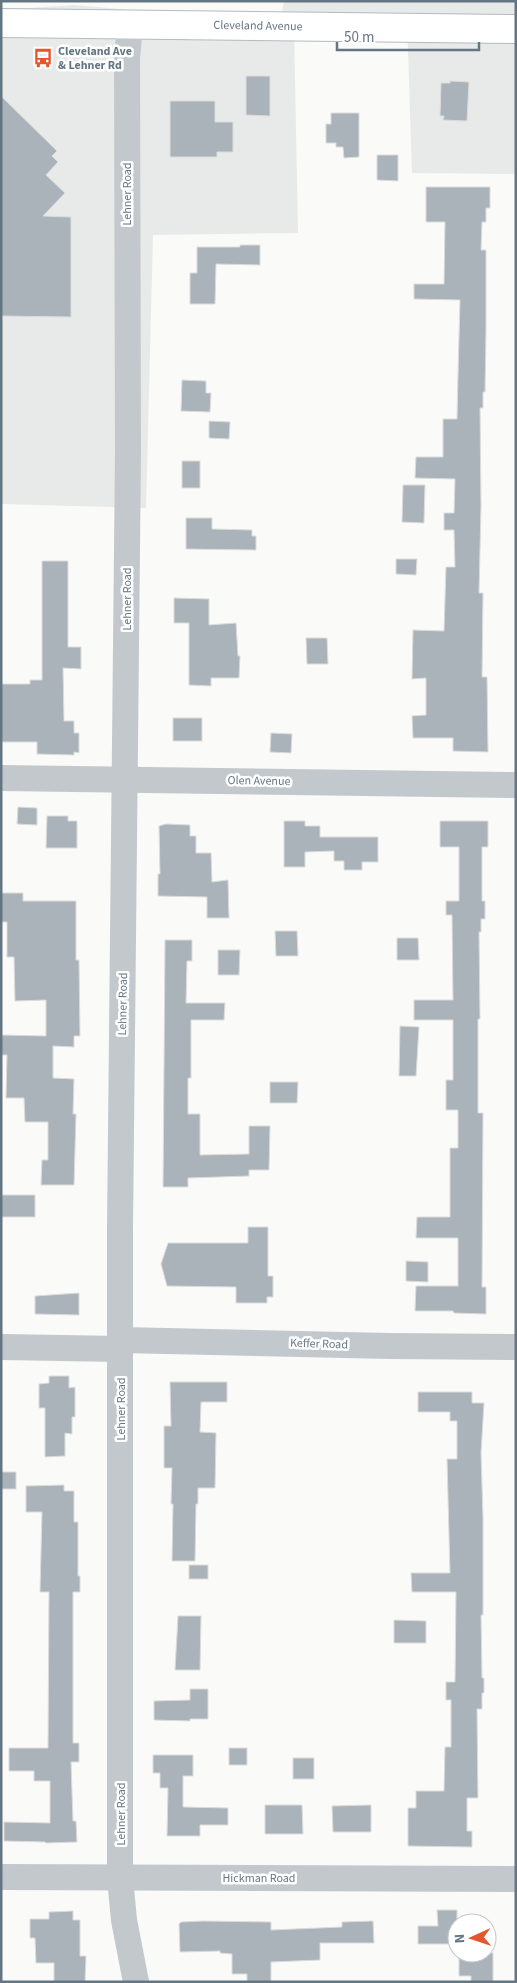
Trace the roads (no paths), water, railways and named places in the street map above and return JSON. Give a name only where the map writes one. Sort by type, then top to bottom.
[{"type":"main road","name":"Cleveland Avenue","points":[[1,23],[516,28]]},
{"type":"street","name":"Lehner Road","points":[[130,25],[127,58],[128,462],[121,1210],[120,1878],[124,1920],[136,1982]]},
{"type":"street","name":"Olen Avenue","points":[[1,778],[516,785]]},
{"type":"street","name":"Keffer Road","points":[[1,1347],[121,1345],[516,1347]]},
{"type":"street","name":"Hickman Road","points":[[1,1878],[516,1879]]},
{"type":"place","name":"Cleveland Ave & Lehner Rd","points":[[43,58]]}]
